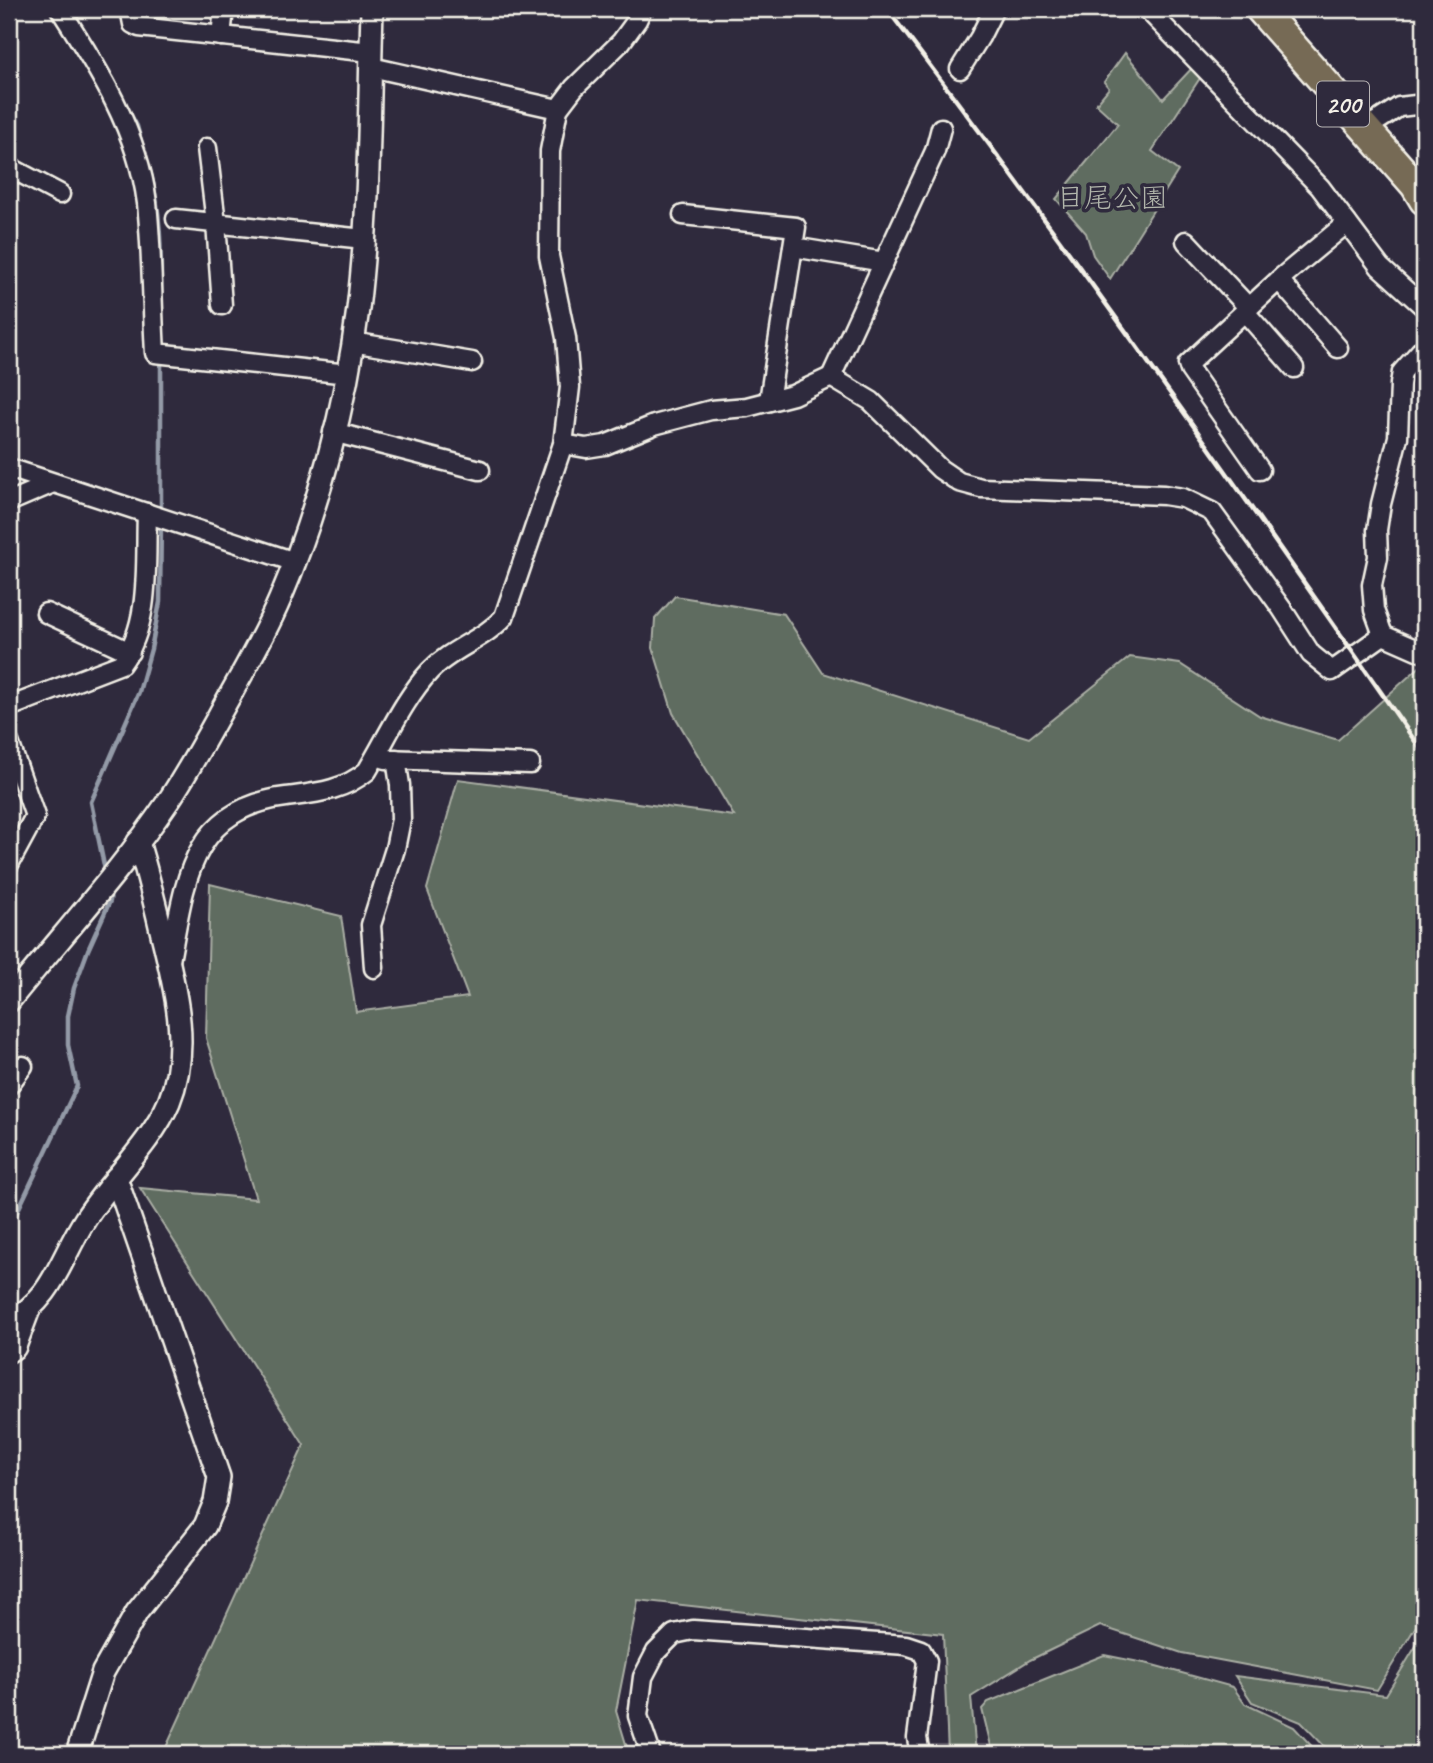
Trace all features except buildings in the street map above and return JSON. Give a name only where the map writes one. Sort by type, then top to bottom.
[{"type":"highway","name":"200","points":[[1260,9],[1415,186],[1424,200]]},
{"type":"street","points":[[60,9],[111,92],[133,145],[146,202],[155,353],[348,374]]},
{"type":"street","points":[[130,9],[133,24],[139,27],[221,36],[371,59],[558,109]]},
{"type":"street","points":[[221,36],[224,9]]},
{"type":"street","points":[[9,1001],[170,799],[252,655],[295,562],[334,432],[348,374],[364,239],[372,9]]},
{"type":"street","points":[[169,964],[191,866],[216,827],[237,810],[265,799],[342,788],[367,771],[416,688],[430,671],[454,652],[494,628],[504,617],[563,444],[570,373],[566,338],[549,256],[550,151],[558,109],[574,88],[621,43],[642,9]]},
{"type":"street","points":[[960,69],[994,9]]},
{"type":"street","points":[[1147,9],[1320,187],[1380,267],[1424,307]]},
{"type":"street","points":[[1365,128],[1399,107],[1424,104]]},
{"type":"street","points":[[563,444],[586,449],[604,445],[654,425],[711,410],[747,407],[793,395],[831,377],[935,151],[942,128]]},
{"type":"street","points":[[207,148],[222,305]]},
{"type":"street","points":[[9,167],[60,194]]},
{"type":"street","points":[[683,215],[796,227],[769,401]]},
{"type":"street","points":[[176,219],[364,239]]},
{"type":"street","points":[[1260,470],[1188,364],[1279,280],[1347,223]]},
{"type":"street","points":[[1186,241],[1294,368]]},
{"type":"street","points":[[793,247],[884,262]]},
{"type":"street","points":[[1279,280],[1338,348]]},
{"type":"street","points":[[352,342],[472,362]]},
{"type":"street","points":[[1424,347],[1402,372],[1399,384],[1398,437],[1381,504],[1377,530],[1378,557],[1372,586],[1374,610],[1383,635],[1424,653]]},
{"type":"street","points":[[831,377],[871,401],[940,469],[960,482],[981,488],[1164,495],[1183,498],[1213,512],[1311,654],[1332,671],[1383,635]]},
{"type":"street","points":[[334,432],[480,470]]},
{"type":"street","points":[[9,468],[295,562]]},
{"type":"street","points":[[9,502],[51,484]]},
{"type":"street","points":[[9,707],[121,664],[130,652],[143,605],[147,513]]},
{"type":"street","points":[[46,613],[130,652]]},
{"type":"street","points":[[9,742],[35,816],[9,864]]},
{"type":"street","points":[[374,759],[530,764]]},
{"type":"street","points":[[374,968],[371,925],[395,849],[401,819],[396,759]]},
{"type":"street","points":[[9,1322],[31,1308],[48,1290],[86,1217],[141,1147],[169,1102],[177,1070],[180,1016],[138,842]]},
{"type":"street","points":[[9,1085],[23,1066]]},
{"type":"street","points":[[76,1754],[103,1672],[137,1612],[205,1527],[215,1502],[219,1477],[116,1178]]},
{"type":"street","points":[[9,1353],[16,1348],[31,1308]]},
{"type":"street","points":[[651,1754],[638,1716],[643,1677],[656,1651],[674,1634],[693,1629],[906,1645],[920,1650],[927,1661],[917,1738],[920,1754]]},
{"type":"green space","name":"目尾公園","points":[[1125,53],[1163,99],[1194,66],[1202,75],[1152,151],[1178,171],[1110,279],[1093,255],[1086,233],[1056,199],[1118,124],[1096,104],[1109,88],[1104,82]]},
{"type":"green space","points":[[675,596],[784,614],[823,673],[1029,738],[1130,657],[1180,664],[1260,716],[1338,740],[1424,663],[1424,1613],[1377,1690],[1182,1653],[1100,1626],[1030,1660],[971,1697],[976,1754],[948,1754],[943,1634],[638,1600],[616,1711],[629,1754],[163,1754],[304,1445],[140,1188],[256,1199],[206,1038],[210,884],[341,916],[356,1012],[468,997],[427,889],[458,779],[734,816],[673,713],[653,648],[655,619]]},
{"type":"green space","points":[[1424,1633],[1424,1754],[1332,1754],[1301,1722],[1252,1702],[1235,1676],[1386,1695]]},
{"type":"green space","points":[[1104,1655],[1233,1687],[1245,1704],[1294,1727],[1319,1754],[993,1754],[982,1709],[988,1702]]},
{"type":"waterway","points":[[126,106],[137,126],[143,149]]},
{"type":"waterway","points":[[150,171],[159,219],[161,301]]},
{"type":"waterway","points":[[161,359],[161,515]]},
{"type":"waterway","points":[[106,875],[91,802],[139,692],[151,649],[160,602],[161,523]]},
{"type":"waterway","points":[[9,1229],[77,1086],[68,1045],[68,1016],[74,988],[110,901],[111,890]]},
{"type":"railway","points":[[887,9],[1093,285],[1424,754]]}]
